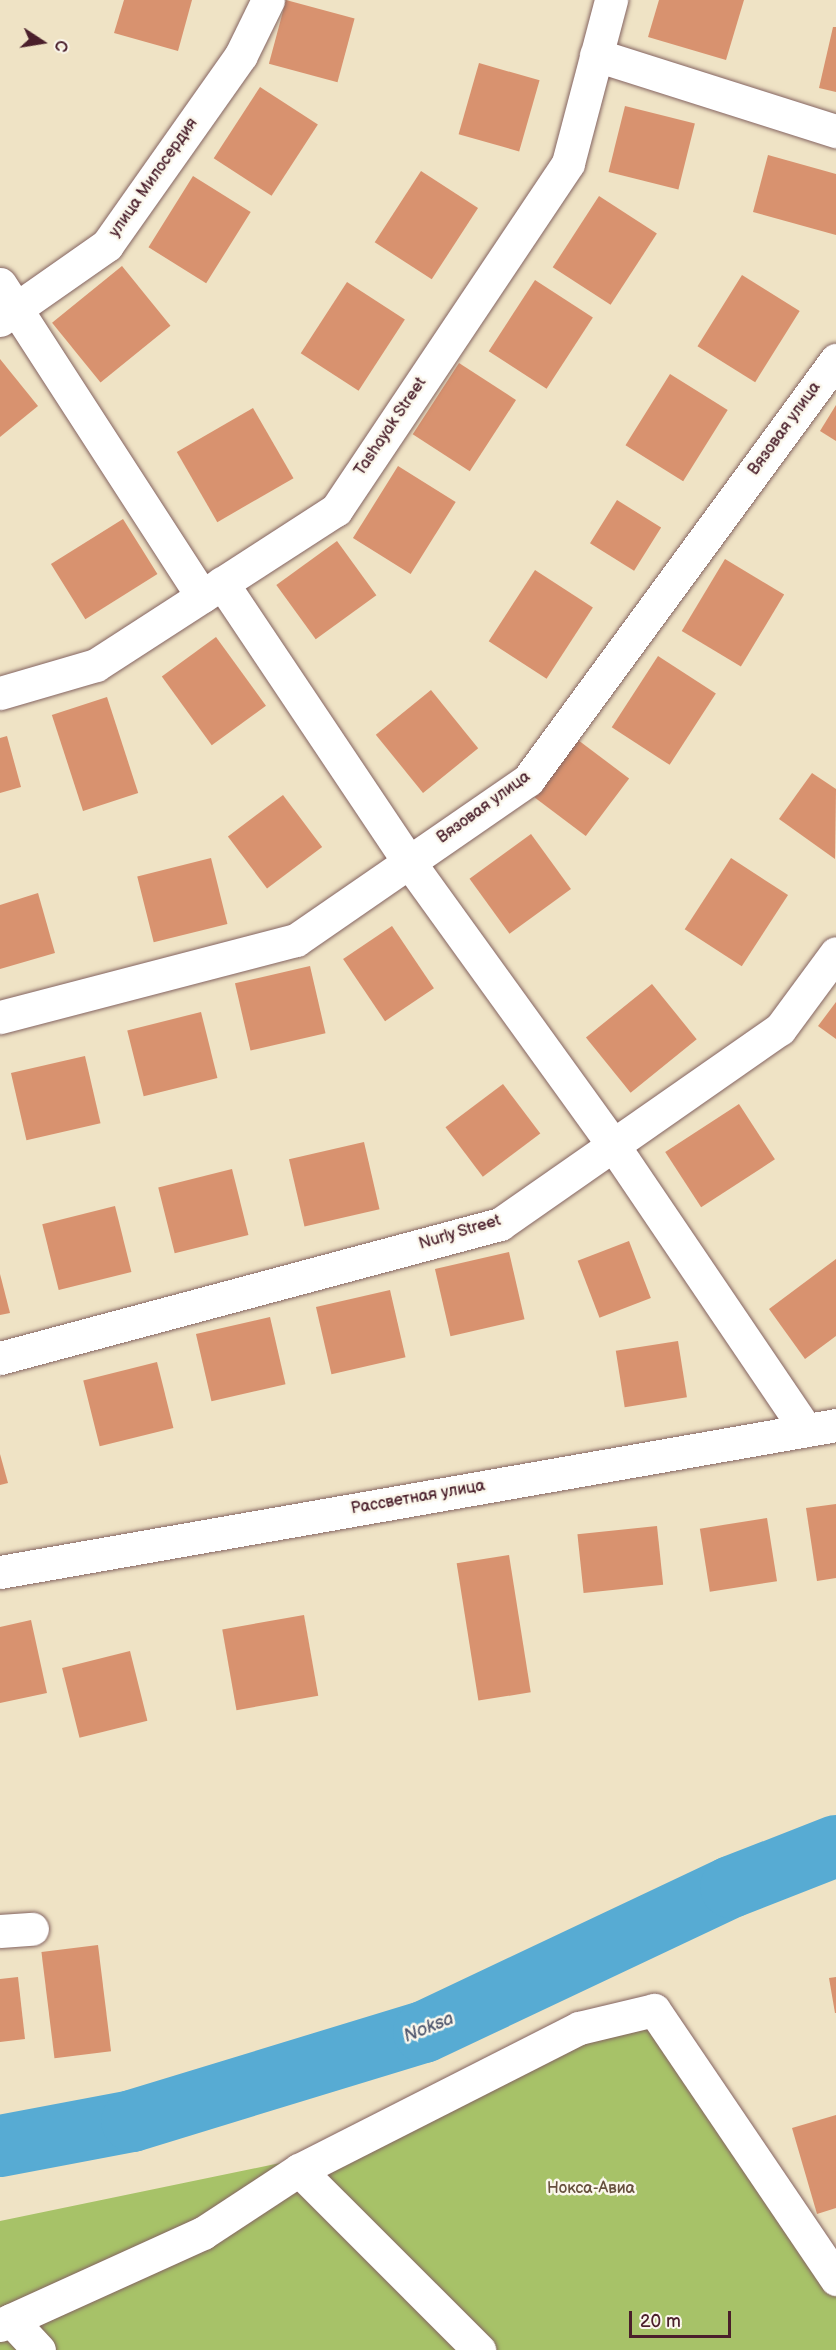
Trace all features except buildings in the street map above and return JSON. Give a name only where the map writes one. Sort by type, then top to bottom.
[{"type":"street","name":"улица Милосердия","points":[[6,303],[106,245],[241,55],[268,0]]},
{"type":"street","name":"Tashayak Street","points":[[0,693],[96,665],[336,510],[568,164],[611,0]]},
{"type":"street","points":[[597,55],[836,131]]},
{"type":"street","points":[[6,303],[613,1145],[821,1427]]},
{"type":"street","name":"Вязовая улица","points":[[0,1017],[296,940],[528,780],[836,360]]},
{"type":"street","name":"Nurly Street","points":[[0,1358],[500,1224],[780,1029],[836,952]]},
{"type":"street","name":"Рассветная улица","points":[[0,1572],[821,1427]]},
{"type":"street","points":[[0,1931],[32,1929]]},
{"type":"street","points":[[39,2350],[6,2323],[203,2233],[299,2170],[579,2028],[654,2010],[836,2279]]},
{"type":"street","points":[[299,2170],[479,2350]]},
{"type":"green space","name":"Нокса-Авиа","points":[[657,1996],[836,2265],[836,2350],[0,2350],[0,2221],[285,2162]]},
{"type":"waterway","name":"Noksa","points":[[0,2146],[132,2121],[424,2032],[731,1887],[836,1846]]}]
